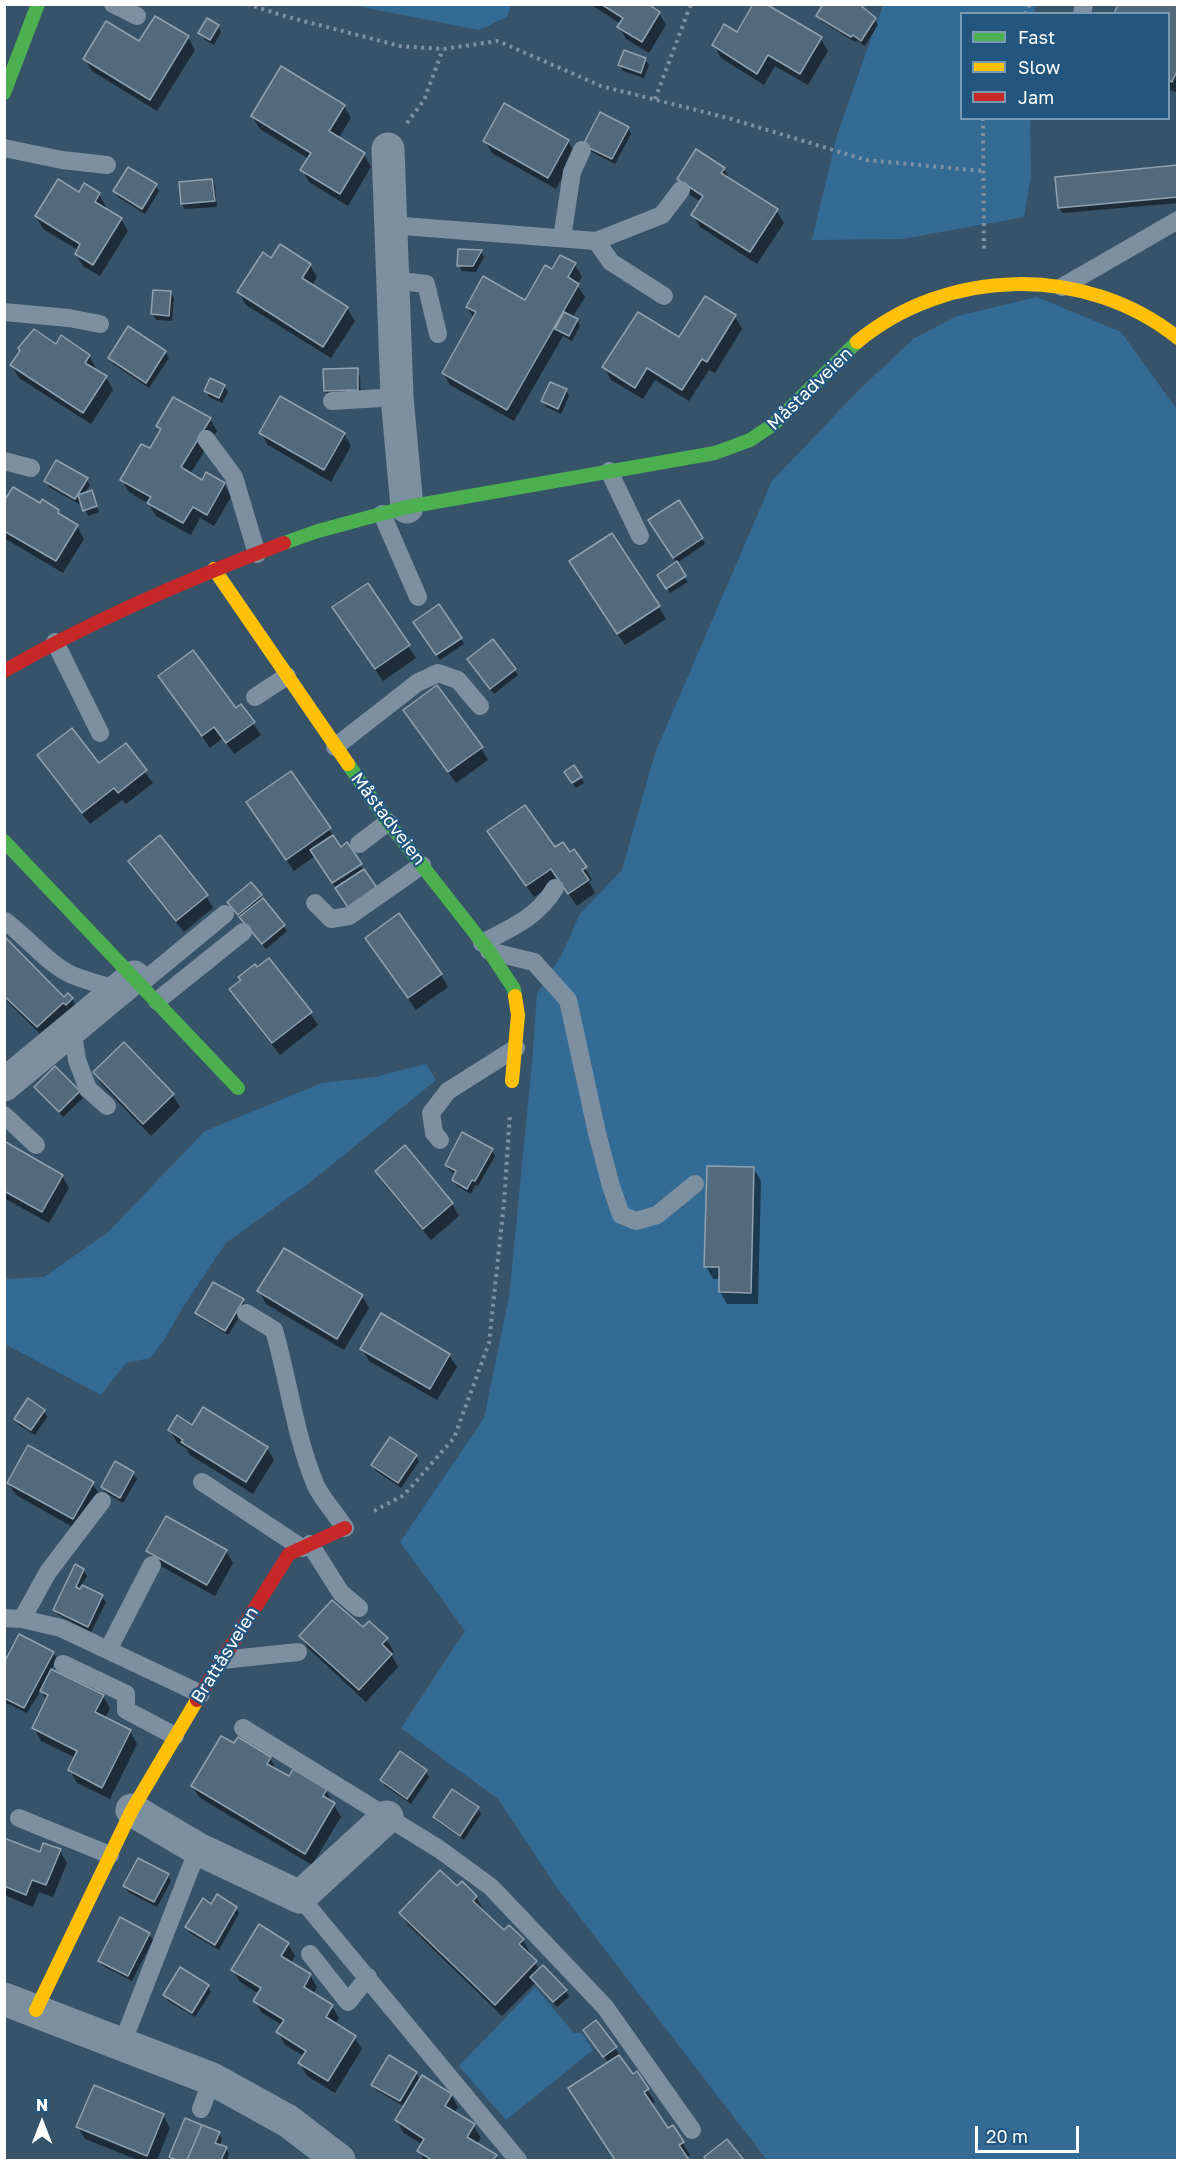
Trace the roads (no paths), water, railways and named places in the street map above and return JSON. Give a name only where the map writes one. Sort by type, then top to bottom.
[{"type":"street","points":[[4,93],[38,4]]},
{"type":"street","points":[[388,149],[397,397],[394,510]]},
{"type":"street","name":"Måstadveien","points":[[4,671],[55,642],[214,569],[318,531],[394,510],[715,453],[749,442],[777,424],[828,369],[854,345],[895,314],[934,297],[985,286],[1024,284],[1062,287],[1102,294],[1145,314],[1178,338]]},
{"type":"street","name":"Måstadveien","points":[[214,569],[388,822],[486,947],[514,989],[518,1015],[512,1081]]},
{"type":"street","points":[[4,841],[131,984],[157,1001],[238,1088]]},
{"type":"street","points":[[4,1085],[72,1028],[131,984]]},
{"type":"street","name":"Brattåsveien","points":[[36,2010],[132,1810],[222,1660],[290,1554],[345,1528]]},
{"type":"street","points":[[132,1810],[198,1849],[300,1897],[387,1816]]},
{"type":"street","points":[[4,1999],[212,2079],[288,2121],[339,2160]]},
{"type":"lane","points":[[113,4],[137,16]]},
{"type":"lane","points":[[4,148],[62,160],[107,165]]},
{"type":"lane","points":[[562,238],[572,172],[582,150]]},
{"type":"lane","points":[[390,225],[596,241],[662,215],[681,190]]},
{"type":"lane","points":[[1062,287],[1178,220]]},
{"type":"lane","points":[[596,241],[612,262],[664,296]]},
{"type":"lane","points":[[393,280],[426,284],[438,334]]},
{"type":"lane","points":[[4,312],[69,318],[100,324]]},
{"type":"lane","points":[[332,401],[397,397]]},
{"type":"lane","points":[[206,439],[234,477],[257,554]]},
{"type":"lane","points":[[4,461],[31,468]]},
{"type":"lane","points":[[609,471],[640,536]]},
{"type":"lane","points":[[394,510],[418,597]]},
{"type":"lane","points":[[55,642],[100,733]]},
{"type":"lane","points":[[335,747],[417,682],[438,673],[458,680],[480,706]]},
{"type":"lane","points":[[255,697],[287,676]]},
{"type":"lane","points":[[359,844],[388,822]]},
{"type":"lane","points":[[315,903],[331,920],[349,916],[422,865]]},
{"type":"lane","points":[[486,947],[526,921],[555,888]]},
{"type":"lane","points":[[5,921],[25,936],[53,963],[72,975],[131,984],[225,914]]},
{"type":"lane","points":[[157,1001],[243,932]]},
{"type":"lane","points":[[486,947],[534,962],[568,1000],[597,1133],[621,1215],[636,1221],[657,1215],[695,1184]]},
{"type":"lane","points":[[72,1028],[77,1060],[88,1089],[107,1106]]},
{"type":"lane","points":[[440,1140],[434,1133],[431,1113],[448,1091],[516,1048]]},
{"type":"lane","points":[[4,1115],[36,1146]]},
{"type":"lane","points":[[246,1313],[274,1330],[281,1352],[295,1423],[317,1487],[345,1528]]},
{"type":"lane","points":[[202,1482],[306,1546],[341,1593],[359,1608]]},
{"type":"lane","points":[[102,1501],[13,1618],[61,1628],[201,1694]]},
{"type":"lane","points":[[108,1650],[152,1565]]},
{"type":"lane","points":[[222,1660],[298,1652]]},
{"type":"lane","points":[[63,1664],[126,1694],[126,1710],[175,1736]]},
{"type":"lane","points":[[243,1728],[387,1816],[491,1887],[605,2007],[692,2130]]},
{"type":"lane","points":[[19,1818],[110,1855]]},
{"type":"lane","points":[[122,2044],[198,1849]]},
{"type":"lane","points":[[300,1897],[518,2160]]},
{"type":"lane","points":[[310,1954],[348,2002],[368,1977]]},
{"type":"lane","points":[[201,2109],[212,2079]]}]
